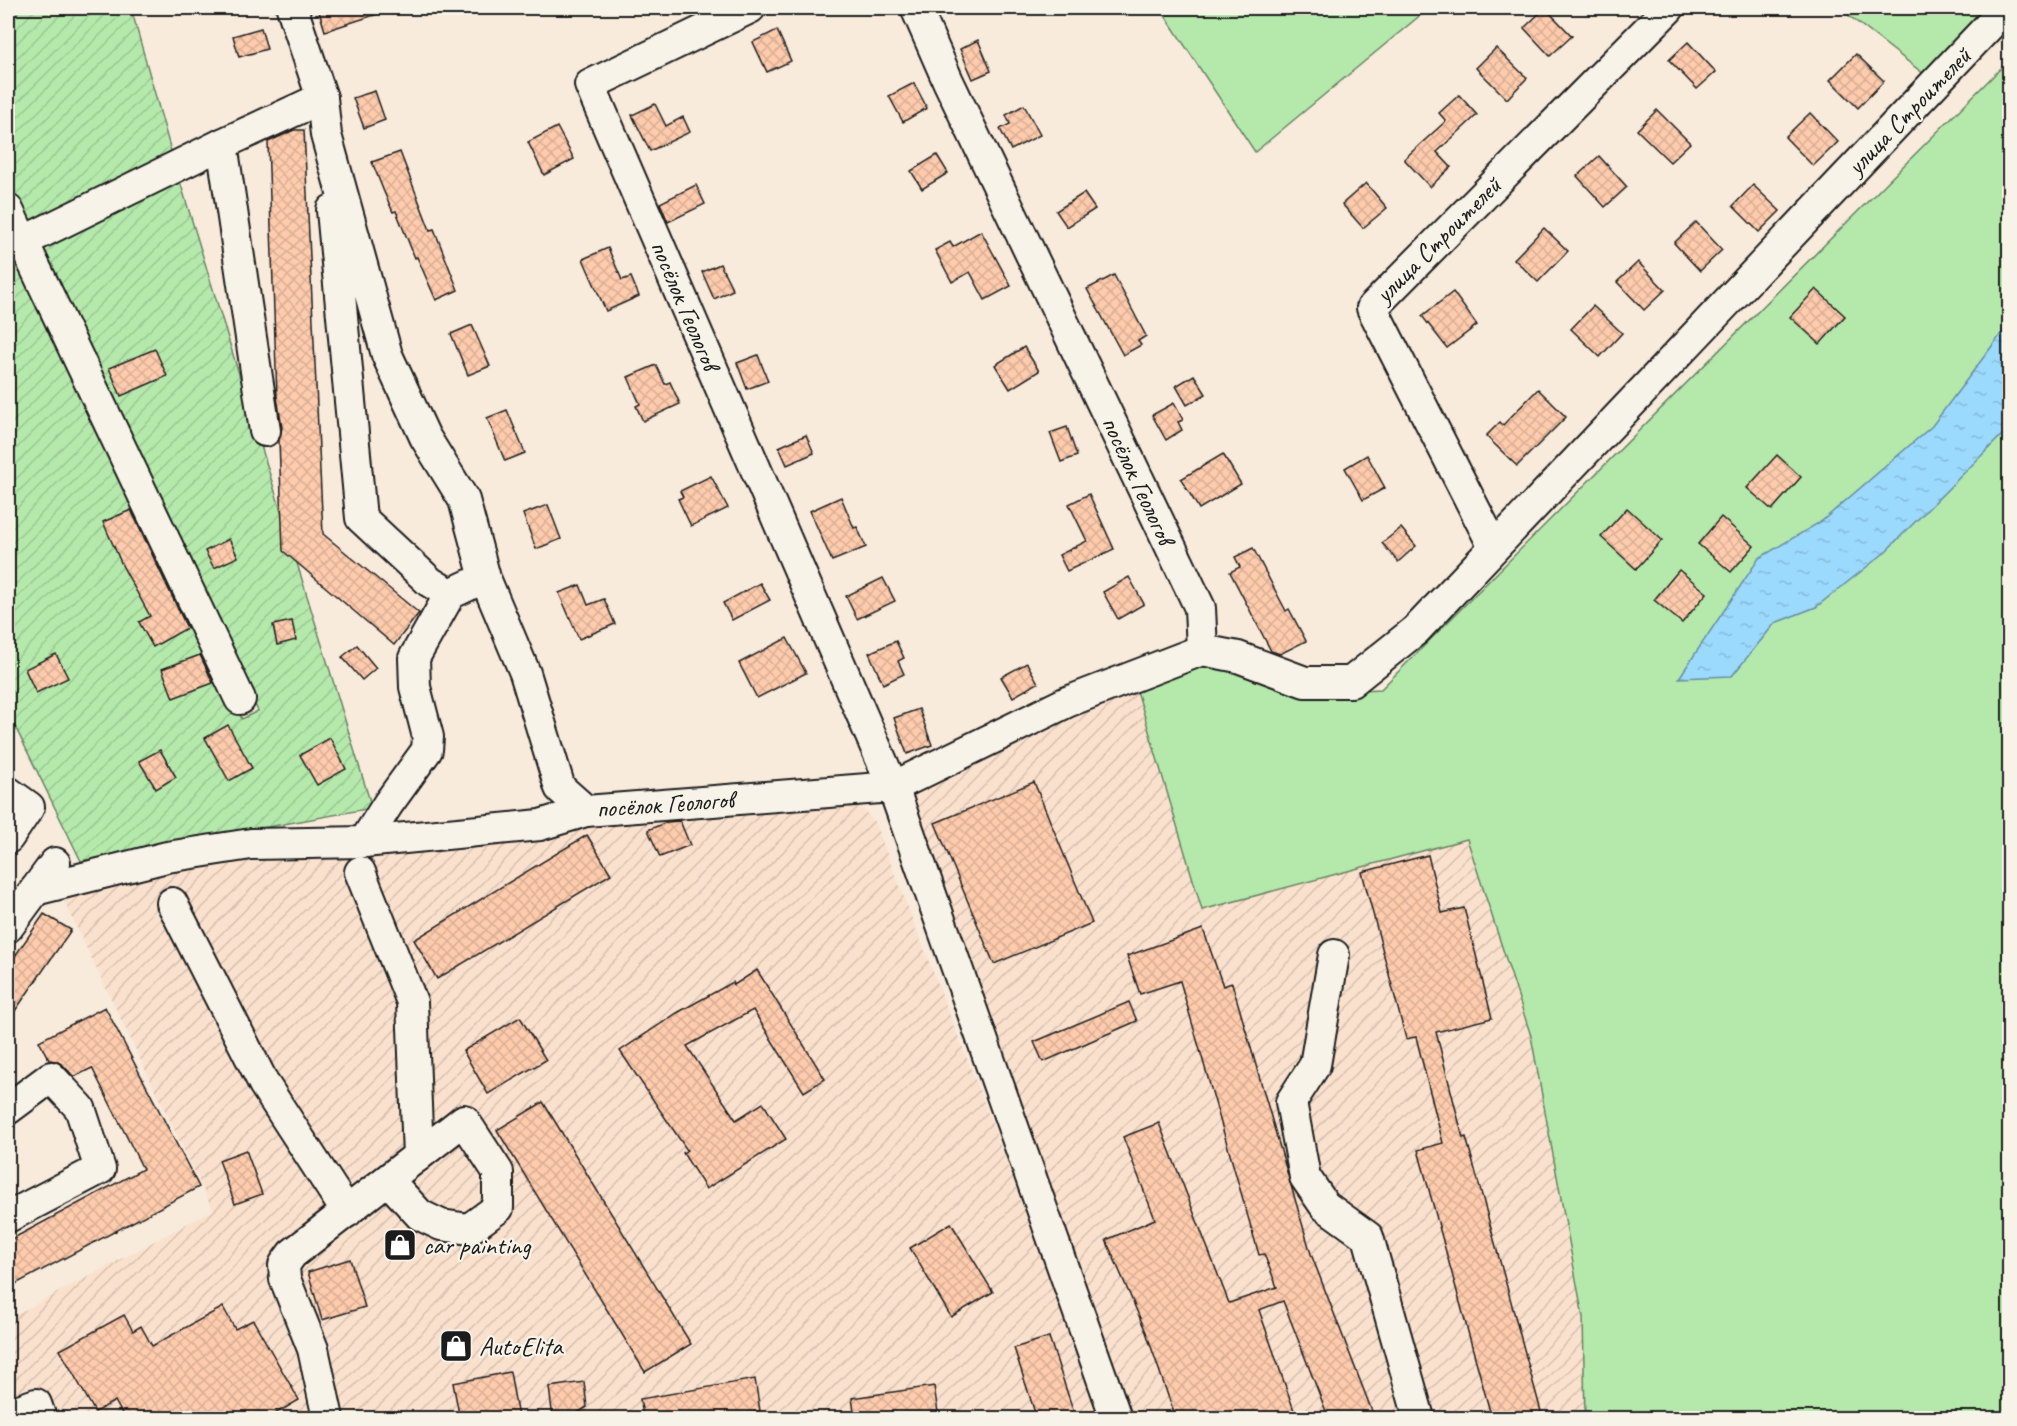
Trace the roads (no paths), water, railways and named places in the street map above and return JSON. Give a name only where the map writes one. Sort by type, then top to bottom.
[{"type":"street","name":"посёлок Геологов","points":[[292,8],[322,98],[361,518],[430,582],[450,594]]},
{"type":"street","name":"посёлок Геологов","points":[[750,8],[590,84],[893,787]]},
{"type":"street","name":"посёлок Геологов","points":[[326,135],[387,354],[425,437],[464,500],[485,578],[525,673],[560,788],[586,811],[893,787],[1067,702],[1202,650],[1200,608],[953,91],[916,8]]},
{"type":"street","name":"улица Строителей","points":[[1494,547],[1372,308],[1669,8]]},
{"type":"street","name":"улица Строителей","points":[[1202,650],[1238,657],[1305,682],[1352,682],[1416,630],[2006,8]]},
{"type":"street","points":[[16,245],[222,144],[322,98]]},
{"type":"street","points":[[222,144],[265,431]]},
{"type":"street","points":[[8,210],[16,245],[240,699]]},
{"type":"street","points":[[364,842],[427,750],[428,737],[415,687],[414,658],[450,594],[485,578]]},
{"type":"street","points":[[893,787],[1116,1419]]},
{"type":"street","points":[[8,792],[29,807],[8,838]]},
{"type":"street","points":[[35,890],[167,857],[251,844],[364,842],[540,825],[586,811]]},
{"type":"street","points":[[8,927],[55,863]]},
{"type":"street","points":[[360,872],[412,1002],[418,1156]]},
{"type":"street","points":[[172,903],[264,1084],[347,1212]]},
{"type":"street","points":[[1334,955],[1315,1065],[1291,1102],[1305,1177],[1325,1206],[1368,1237],[1419,1419]]},
{"type":"street","points":[[8,1109],[51,1077],[80,1108],[100,1169],[8,1217]]},
{"type":"street","points":[[328,1419],[313,1349],[285,1280],[284,1265],[292,1254],[464,1119],[498,1172],[498,1208],[469,1228],[441,1225],[420,1215],[388,1180]]},
{"type":"street","points":[[8,1414],[36,1404],[41,1419]]},
{"type":"water","points":[[2009,318],[2009,428],[1883,554],[1816,607],[1775,623],[1732,676],[1679,678],[1759,558],[1822,521],[1932,426],[2004,330]]},
{"type":"place","name":"car painting","points":[[400,1245]]},
{"type":"place","name":"AutoElita","points":[[456,1346]]}]
